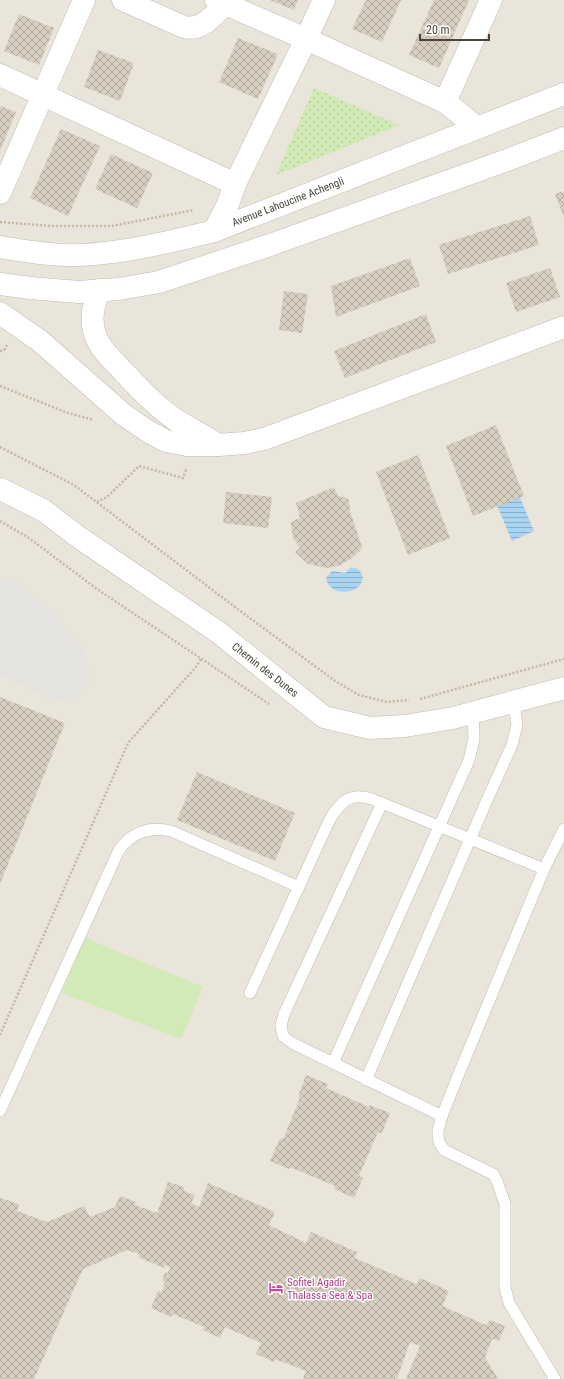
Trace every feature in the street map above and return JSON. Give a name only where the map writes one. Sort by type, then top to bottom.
[{"type":"street","points":[[0,193],[84,0]]},
{"type":"street","points":[[123,0],[191,29],[209,20],[220,2],[445,102],[477,128]]},
{"type":"street","points":[[214,231],[228,204],[235,184],[324,0]]},
{"type":"street","points":[[445,102],[492,0]]},
{"type":"street","points":[[0,75],[235,184]]},
{"type":"street","name":"Avenue Lahoucine Achengli","points":[[0,247],[36,252],[78,255],[119,252],[154,246],[214,231],[564,94]]},
{"type":"street","points":[[0,284],[79,292],[159,282],[270,245],[510,159],[564,138]]},
{"type":"street","points":[[100,290],[94,306],[93,323],[95,335],[100,345],[147,396],[162,409],[176,420],[218,445]]},
{"type":"street","points":[[0,314],[40,341],[124,416],[148,432],[166,441],[187,445],[244,444],[264,439],[564,328]]},
{"type":"street","name":"Chemin des Dunes","points":[[0,489],[43,510],[77,536],[218,632],[324,717],[370,728],[405,726],[473,713],[564,688]]},
{"type":"lane","points":[[366,1080],[512,745],[517,726],[514,702]]},
{"type":"lane","points":[[333,1063],[469,760],[474,739],[473,713]]},
{"type":"lane","points":[[250,993],[330,819],[341,803],[349,798],[365,796],[544,869]]},
{"type":"lane","points":[[382,803],[284,1014],[281,1026],[283,1036],[292,1043],[442,1116]]},
{"type":"lane","points":[[0,1112],[119,850],[125,842],[141,831],[161,829],[171,831],[299,887]]},
{"type":"lane","points":[[555,1379],[509,1302],[505,1287],[505,1204],[498,1181],[493,1174],[444,1150],[438,1136],[442,1116],[544,869],[564,829]]},
{"type":"path","points":[[0,222],[51,226],[112,226],[228,204]]},
{"type":"path","points":[[0,386],[68,413],[94,420]]},
{"type":"path","points":[[0,447],[74,485],[335,681],[359,695],[387,702],[415,700],[564,659]]},
{"type":"path","points":[[97,502],[107,497],[130,474]]},
{"type":"path","points":[[0,1035],[128,743],[196,667],[201,659]]},
{"type":"shaded area","points":[[0,0],[564,0],[564,1379],[0,1379]]},
{"type":"shaded area","points":[[0,576],[20,585],[53,612],[84,652],[91,677],[78,697],[55,700],[0,675]]},
{"type":"green space","points":[[314,88],[399,125],[276,175]]},
{"type":"green space","points":[[85,938],[203,987],[181,1039],[62,993]]},
{"type":"water","points":[[518,493],[534,531],[512,541],[496,503]]},
{"type":"water","points":[[350,568],[360,571],[363,577],[359,586],[345,592],[335,590],[331,587],[326,578],[332,571],[345,573]]},
{"type":"building","points":[[270,0],[298,0],[294,10]]},
{"type":"building","points":[[366,0],[401,0],[382,42],[352,29]]},
{"type":"building","points":[[434,0],[469,0],[439,68],[409,55]]},
{"type":"building","points":[[19,14],[54,28],[39,65],[4,51]]},
{"type":"building","points":[[238,38],[278,54],[258,99],[219,82]]},
{"type":"building","points":[[98,50],[134,63],[120,101],[84,87]]},
{"type":"building","points":[[0,106],[16,112],[0,151]]},
{"type":"building","points":[[61,129],[100,146],[68,216],[30,198]]},
{"type":"building","points":[[111,154],[153,173],[137,208],[95,189]]},
{"type":"building","points":[[564,191],[564,217],[555,194]]},
{"type":"building","points":[[530,216],[539,245],[448,274],[439,245]]},
{"type":"building","points":[[410,258],[420,286],[336,317],[331,286]]},
{"type":"building","points":[[550,268],[560,297],[516,312],[506,283]]},
{"type":"building","points":[[284,291],[308,294],[302,333],[279,330]]},
{"type":"building","points":[[426,314],[436,342],[345,378],[334,351]]},
{"type":"building","points":[[496,425],[524,496],[473,516],[446,446]]},
{"type":"building","points":[[418,455],[450,538],[408,555],[376,472]]},
{"type":"building","points":[[334,487],[338,496],[349,500],[350,511],[362,547],[360,551],[351,559],[338,566],[326,568],[308,564],[295,552],[300,548],[293,538],[291,522],[300,518],[296,503]]},
{"type":"building","points":[[226,492],[272,497],[268,528],[223,523]]},
{"type":"building","points":[[0,697],[65,723],[0,884]]},
{"type":"building","points":[[197,772],[295,813],[275,861],[177,820]]},
{"type":"building","points":[[306,1075],[328,1084],[326,1088],[369,1107],[369,1105],[390,1113],[382,1133],[378,1132],[359,1176],[363,1178],[354,1198],[334,1189],[335,1186],[290,1167],[289,1169],[270,1161],[280,1138],[283,1139],[300,1098],[298,1097]]},
{"type":"building","points":[[168,1182],[184,1187],[184,1191],[195,1195],[191,1203],[199,1207],[208,1183],[275,1212],[269,1225],[306,1243],[311,1232],[357,1252],[355,1258],[416,1284],[420,1278],[449,1291],[442,1306],[486,1325],[490,1320],[505,1326],[499,1341],[492,1339],[485,1357],[498,1379],[406,1379],[420,1346],[410,1342],[397,1379],[303,1379],[306,1371],[275,1359],[274,1362],[256,1354],[261,1343],[225,1327],[220,1338],[203,1330],[204,1327],[173,1314],[171,1317],[151,1308],[158,1291],[162,1292],[165,1282],[162,1281],[165,1272],[168,1273],[170,1267],[165,1265],[164,1268],[138,1257],[139,1254],[127,1250],[83,1269],[34,1379],[0,1379],[0,1198],[19,1204],[17,1211],[47,1222],[84,1206],[90,1217],[115,1207],[120,1196],[136,1202],[135,1205],[157,1213]]},
{"type":"place","name":"Sofitel Agadir Thalassa Sea & Spa","points":[[276,1288]]}]
